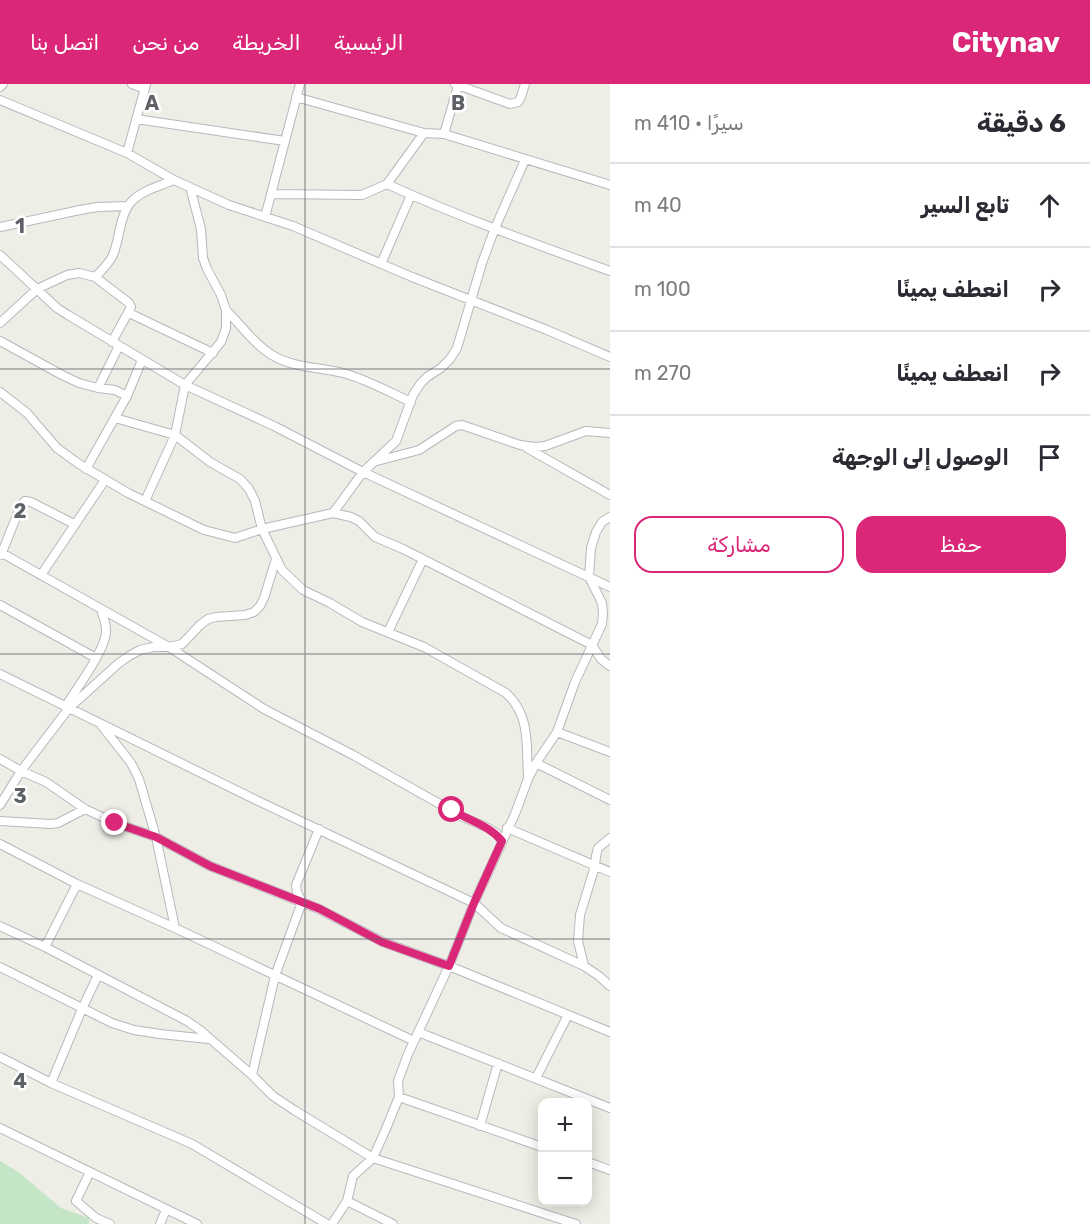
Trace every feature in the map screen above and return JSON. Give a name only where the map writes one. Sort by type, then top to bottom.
[{"type":"street","points":[[127,153],[146,87],[132,84]]},
{"type":"street","points":[[266,217],[300,84]]},
{"type":"street","points":[[444,134],[457,85],[510,104],[518,102],[522,97],[525,84]]},
{"type":"street","points":[[296,97],[424,133],[444,134],[610,184]]},
{"type":"street","points":[[0,100],[127,153],[174,180],[229,205],[293,226],[610,357]]},
{"type":"street","points":[[136,119],[285,141]]},
{"type":"street","points":[[272,194],[362,195],[387,184],[424,133]]},
{"type":"street","points":[[333,513],[363,472],[396,441],[421,383],[427,376],[441,368],[457,348],[482,262],[525,160]]},
{"type":"street","points":[[95,277],[114,254],[128,206],[142,193],[174,180]]},
{"type":"street","points":[[387,184],[610,272]]},
{"type":"street","points":[[145,501],[175,435],[185,385],[221,342],[226,327],[226,310],[221,295],[203,258],[201,229],[190,187]]},
{"type":"street","points":[[381,264],[411,195]]},
{"type":"street","points":[[0,227],[97,207],[128,206]]},
{"type":"street","points":[[0,255],[63,312],[185,385],[274,426],[363,472],[610,587]]},
{"type":"street","points":[[0,323],[37,289],[67,275],[79,273],[95,277],[131,307],[98,388]]},
{"type":"street","points":[[226,310],[263,349],[286,363],[356,377],[411,402]]},
{"type":"street","points":[[129,313],[213,353]]},
{"type":"street","points":[[0,341],[80,383],[115,390],[127,396]]},
{"type":"street","points":[[86,469],[127,396],[142,360]]},
{"type":"street","points":[[0,392],[27,413],[57,448],[86,469],[204,530],[235,538],[262,529],[333,513],[351,517],[359,521],[375,537],[592,645],[601,659],[610,666]]},
{"type":"street","points":[[114,417],[175,435],[210,462],[240,479],[249,489],[255,501],[262,529],[282,570],[303,590],[362,622],[424,647],[506,693],[521,711],[525,723],[528,779]]},
{"type":"street","points":[[373,462],[419,450],[456,426],[462,425],[520,445],[610,495]]},
{"type":"street","points":[[520,445],[545,446],[586,431],[610,433]]},
{"type":"street","points":[[41,575],[105,480]]},
{"type":"street","points":[[74,524],[25,501],[21,505],[1,554],[169,647],[264,709],[353,754],[461,816],[488,828],[502,841]]},
{"type":"street","points":[[2,1061],[192,1144],[329,1224],[346,1201],[353,1176],[373,1158],[399,1097],[398,1081],[414,1041],[449,966],[528,779],[557,732],[575,682],[602,624],[602,603],[589,577],[591,548],[602,522],[610,517]]},
{"type":"street","points":[[67,707],[129,656],[153,647],[182,644],[208,619],[254,612],[264,598],[276,559]]},
{"type":"street","points":[[388,632],[423,559]]},
{"type":"street","points":[[0,605],[96,658]]},
{"type":"street","points":[[0,805],[21,771],[67,707],[96,658],[105,638],[106,629],[101,609]]},
{"type":"street","points":[[0,674],[474,903],[501,928],[584,966],[610,986]]},
{"type":"street","points":[[102,724],[131,763],[139,779],[156,837],[176,928]]},
{"type":"street","points":[[557,732],[610,752]]},
{"type":"street","points":[[0,759],[46,782],[85,809],[115,823],[156,837],[210,866],[320,909],[382,942],[449,966],[610,1032]]},
{"type":"street","points":[[536,763],[610,800]]},
{"type":"street","points":[[0,822],[58,823],[85,809]]},
{"type":"street","points":[[507,828],[610,872]]},
{"type":"street","points":[[252,1075],[275,976],[302,902],[296,885],[319,829]]},
{"type":"street","points":[[584,966],[578,941],[580,915],[596,866],[598,848],[610,838]]},
{"type":"street","points":[[0,844],[77,884],[176,928],[414,1041]]},
{"type":"street","points":[[45,947],[77,884]]},
{"type":"street","points":[[0,926],[187,1021],[252,1075],[273,1096],[373,1158],[563,1222],[576,1224]]},
{"type":"street","points":[[0,967],[112,1023],[134,1030],[209,1039]]},
{"type":"street","points":[[51,1083],[99,975]]},
{"type":"street","points":[[536,1078],[568,1014]]},
{"type":"street","points":[[418,1032],[610,1108]]},
{"type":"street","points":[[480,1126],[498,1063]]},
{"type":"street","points":[[399,1097],[538,1145]]},
{"type":"street","points":[[0,1128],[197,1224]]},
{"type":"street","points":[[592,1163],[610,1170]]},
{"type":"street","points":[[90,1172],[76,1201],[96,1221],[110,1224]]},
{"type":"street","points":[[346,1201],[391,1223]]},
{"type":"street","points":[[160,1224],[166,1210]]},
{"type":"green space","points":[[0,1161],[17,1171],[61,1208],[89,1218],[89,1224],[0,1224]]},
{"type":"route","points":[[115,823],[156,837],[210,866],[320,909],[382,942],[449,966],[502,841],[488,828],[452,810]]}]
